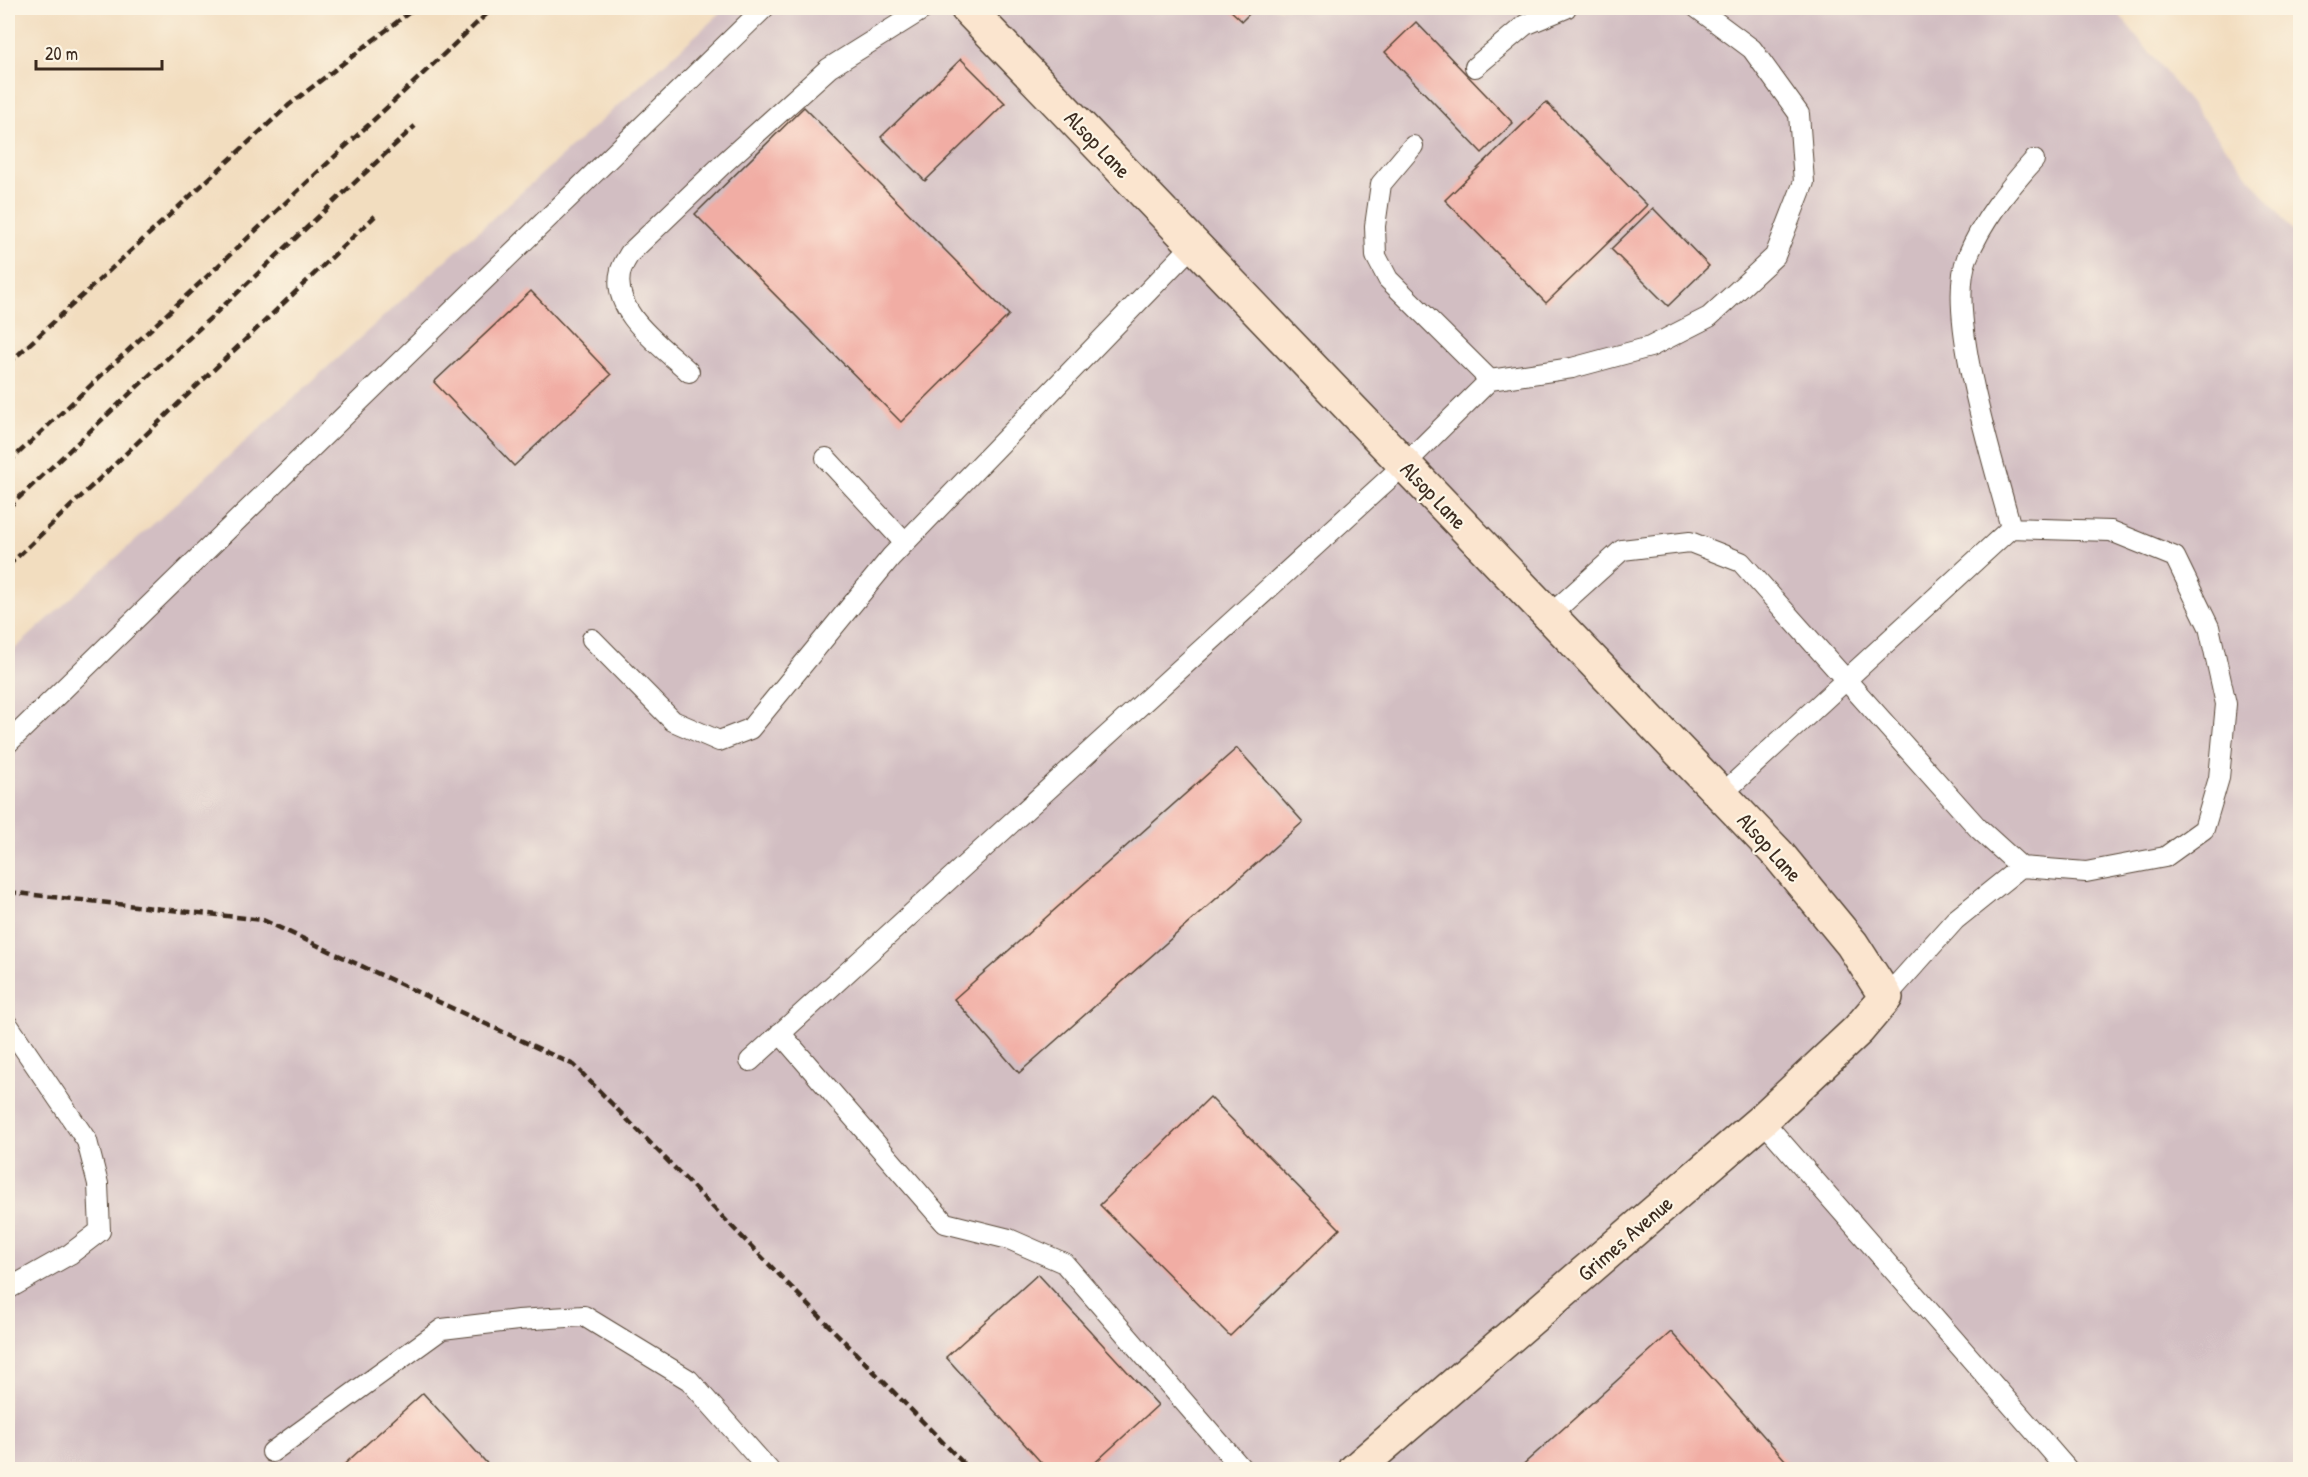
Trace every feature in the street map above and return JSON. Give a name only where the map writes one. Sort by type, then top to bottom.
[{"type":"street","name":"Alsop Lane","points":[[967,8],[1778,854],[1852,945],[1886,997]]},
{"type":"street","name":"Grimes Avenue","points":[[1354,1470],[1762,1120],[1858,1030],[1886,997]]},
{"type":"lane","points":[[8,743],[764,8]]},
{"type":"lane","points":[[689,372],[629,314],[621,291],[621,270],[630,253],[725,162],[829,68],[925,8]]},
{"type":"lane","points":[[1475,67],[1525,25],[1566,8]]},
{"type":"lane","points":[[750,1061],[1404,464],[1490,380],[1572,368],[1650,347],[1709,317],[1775,256],[1804,182],[1799,114],[1752,49],[1697,8]]},
{"type":"lane","points":[[1413,146],[1381,184],[1375,226],[1376,256],[1388,279],[1490,380]]},
{"type":"lane","points":[[2011,528],[1973,380],[1960,302],[1966,259],[2000,199],[2034,160]]},
{"type":"lane","points":[[592,639],[673,721],[719,741],[750,729],[905,543],[1194,244]]},
{"type":"lane","points":[[826,458],[905,543]]},
{"type":"lane","points":[[1550,615],[1622,550],[1690,543],[1741,561],[1846,680],[1978,828],[2021,867],[2086,872],[2165,857],[2204,829],[2219,778],[2226,704],[2209,627],[2175,557],[2111,531],[2011,528],[1846,680],[1722,794]]},
{"type":"lane","points":[[1886,997],[1955,920],[2021,867]]},
{"type":"lane","points":[[8,1025],[87,1141],[99,1184],[100,1231],[69,1254],[8,1290]]},
{"type":"lane","points":[[780,1033],[945,1224],[1009,1239],[1064,1263],[1244,1470]]},
{"type":"lane","points":[[1762,1120],[2068,1470]]},
{"type":"lane","points":[[272,1452],[442,1329],[518,1320],[584,1316],[689,1380],[769,1470]]},
{"type":"shaded area","points":[[726,8],[2114,8],[2300,240],[2300,1469],[8,1469],[8,655]]},
{"type":"building","points":[[1228,8],[1255,8],[1242,21]]},
{"type":"building","points":[[1416,22],[1513,123],[1482,153],[1385,52]]},
{"type":"building","points":[[961,59],[1005,103],[925,181],[881,137]]},
{"type":"building","points":[[1546,102],[1647,205],[1546,303],[1445,200]]},
{"type":"building","points":[[804,107],[1009,315],[901,422],[695,214]]},
{"type":"building","points":[[1653,208],[1709,266],[1668,306],[1611,249]]},
{"type":"building","points":[[531,291],[611,375],[514,466],[434,382]]},
{"type":"building","points":[[1237,748],[1303,822],[1019,1073],[954,999]]},
{"type":"building","points":[[1210,1097],[1340,1229],[1230,1336],[1100,1205]]},
{"type":"building","points":[[1038,1274],[1158,1405],[1087,1470],[1048,1470],[946,1357]]},
{"type":"building","points":[[1671,1332],[1794,1470],[1517,1470]]},
{"type":"building","points":[[423,1393],[493,1470],[338,1470]]},
{"type":"railway","points":[[8,364],[289,105],[415,8]]},
{"type":"railway","points":[[8,463],[493,8]]},
{"type":"railway","points":[[8,508],[415,126]]},
{"type":"railway","points":[[8,566],[375,216]]},
{"type":"railway","points":[[8,892],[263,920],[574,1065],[970,1470]]}]
